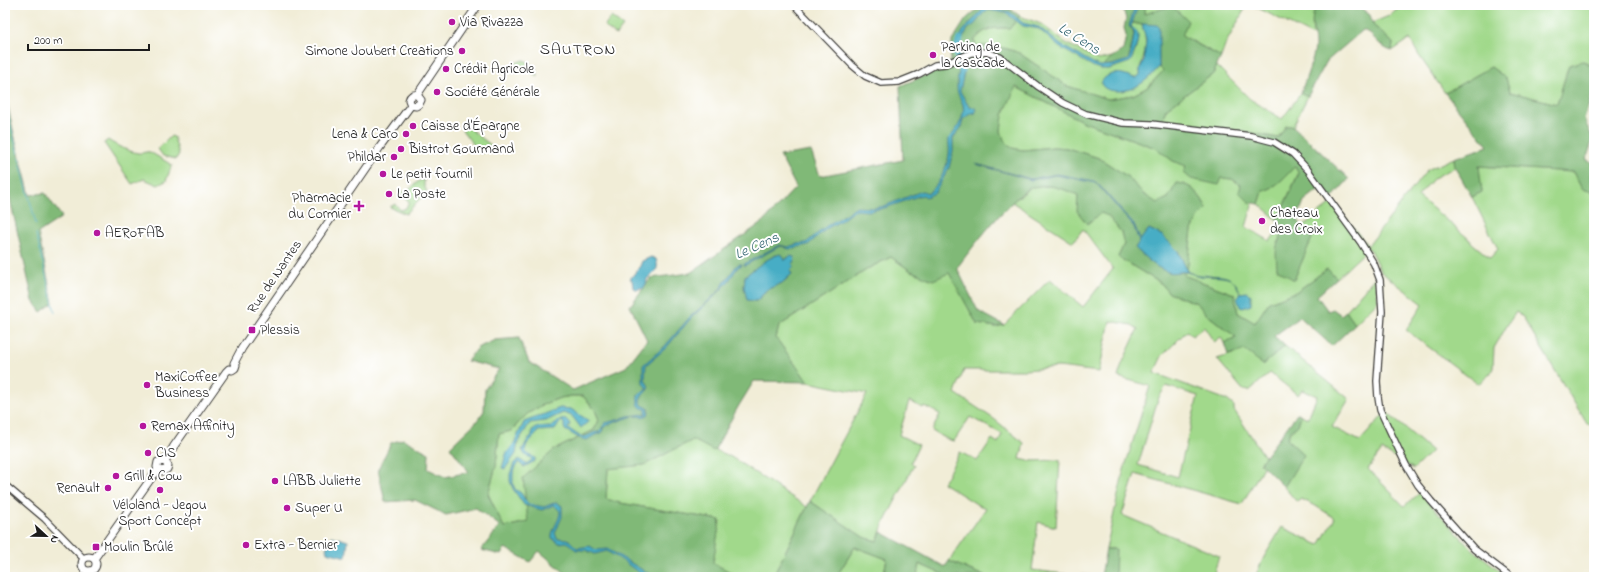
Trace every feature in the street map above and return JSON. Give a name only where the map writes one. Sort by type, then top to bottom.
[{"type":"main road","name":"Rue de Nantes","points":[[94,560],[152,477],[158,470],[163,472],[167,469],[168,466],[165,461],[174,446],[230,369],[232,370],[235,368],[236,366],[234,363],[266,313],[380,147],[411,105],[414,106],[420,104],[420,98],[417,95],[478,5]]},
{"type":"main road","points":[[90,557],[94,560],[96,566],[94,570],[82,573],[81,565],[84,559],[90,557]]},
{"type":"street","points":[[793,5],[852,66],[865,76],[885,84],[899,82],[924,72],[931,67],[945,64],[971,53],[981,52],[994,54],[1013,65],[1039,87],[1063,103],[1086,114],[1123,123],[1151,124],[1250,136],[1274,142],[1293,154],[1308,170],[1361,242],[1374,264],[1380,280],[1382,312],[1378,397],[1380,410],[1406,465],[1422,490],[1474,549],[1511,577]]},
{"type":"street","points":[[5,485],[45,519],[84,559]]},
{"type":"green space","points":[[982,5],[1006,6],[1020,16],[1010,28],[994,28],[982,33],[974,41],[977,46],[998,47],[1019,53],[1067,86],[1108,99],[1133,95],[1148,87],[1163,71],[1159,67],[1158,37],[1154,25],[1142,25],[1130,22],[1134,35],[1129,58],[1118,64],[1103,66],[1112,57],[1123,50],[1126,36],[1124,28],[1126,19],[1122,5],[1145,5],[1144,14],[1172,6],[1188,21],[1182,36],[1221,57],[1213,74],[1166,109],[1162,120],[1278,138],[1286,126],[1293,126],[1349,179],[1331,199],[1322,187],[1304,201],[1297,219],[1312,238],[1294,280],[1277,269],[1276,253],[1277,245],[1285,230],[1277,220],[1299,173],[1295,166],[1284,178],[1272,187],[1263,191],[1259,204],[1249,202],[1239,192],[1241,185],[1232,179],[1222,178],[1219,185],[1191,179],[1184,173],[1186,166],[1173,161],[1156,148],[1084,122],[1016,87],[1003,115],[1001,131],[1004,140],[1012,148],[1023,150],[1054,147],[1067,148],[1099,158],[1128,177],[1142,193],[1157,203],[1168,198],[1177,183],[1192,188],[1199,195],[1207,209],[1198,218],[1192,230],[1187,271],[1178,251],[1163,236],[1149,229],[1135,248],[1160,268],[1171,272],[1186,272],[1183,275],[1234,294],[1238,313],[1255,323],[1269,302],[1296,292],[1327,269],[1337,278],[1317,296],[1328,311],[1333,309],[1341,315],[1346,311],[1355,324],[1332,346],[1300,317],[1274,336],[1285,346],[1263,365],[1245,350],[1228,355],[1224,343],[1236,337],[1205,313],[1197,303],[1169,293],[1162,284],[1118,257],[1124,244],[1121,232],[1108,216],[1101,213],[1087,224],[1077,211],[1078,195],[1050,186],[1033,187],[1025,191],[1004,210],[957,268],[978,311],[1004,325],[996,327],[977,324],[949,273],[933,280],[911,271],[891,257],[871,267],[779,326],[776,338],[808,382],[754,381],[714,451],[693,440],[644,465],[608,469],[606,499],[620,503],[720,520],[713,563],[740,577],[570,577],[539,551],[530,562],[505,548],[501,555],[481,550],[500,526],[476,508],[446,515],[415,500],[385,502],[378,469],[391,443],[403,439],[429,453],[428,469],[445,477],[469,472],[450,447],[476,422],[484,411],[485,389],[499,369],[467,361],[477,348],[495,340],[519,338],[529,362],[573,390],[626,367],[647,340],[630,306],[651,278],[690,273],[763,222],[796,187],[780,156],[811,151],[820,176],[903,160],[900,86],[950,65],[952,41],[966,19]],"holes":[[[775,255],[784,257],[785,260],[788,257],[795,262],[792,263],[794,266],[790,271],[792,274],[782,283],[766,290],[756,301],[751,301],[744,287],[745,276]],[[583,396],[595,410],[599,420],[594,430],[554,450],[523,478],[528,522],[504,527],[488,494],[496,466],[499,434],[511,431],[527,414],[544,404],[560,398]]]},
{"type":"green space","points":[[1145,5],[1247,5],[1226,43],[1221,57],[1144,14]]},
{"type":"green space","points":[[1252,5],[1318,5],[1313,16],[1313,36]]},
{"type":"green space","points":[[1318,5],[1346,5],[1351,8],[1352,5],[1361,5],[1362,9],[1370,15],[1373,25],[1393,43],[1392,51],[1384,47],[1363,30],[1327,61],[1308,96],[1301,93],[1315,49],[1312,19]]},
{"type":"green space","points":[[1403,5],[1420,5],[1421,7],[1423,5],[1594,5],[1594,68],[1583,61],[1569,65],[1557,104],[1510,92],[1506,78],[1491,67],[1445,93],[1418,54],[1410,39],[1392,51],[1393,43],[1372,23],[1389,16]]},
{"type":"green space","points":[[1020,16],[1041,24],[1066,43],[1098,60],[1112,57],[1101,68],[1109,68],[1131,60],[1135,51],[1138,37],[1135,30],[1131,27],[1132,23],[1142,25],[1146,43],[1145,53],[1139,70],[1141,74],[1133,78],[1118,74],[1122,91],[1133,88],[1142,83],[1159,67],[1163,71],[1148,87],[1133,95],[1108,99],[1067,86],[1019,53],[998,47],[977,46],[974,41],[982,33],[994,28],[1010,28]]},
{"type":"green space","points":[[611,17],[623,26],[616,35],[604,26]]},
{"type":"green space","points":[[523,60],[534,66],[538,77],[525,70],[517,68],[510,69],[515,63]]},
{"type":"green space","points":[[1583,61],[1594,68],[1594,89],[1584,119],[1593,139],[1586,160],[1594,163],[1592,175],[1593,192],[1582,189],[1573,172],[1479,166],[1482,192],[1472,197],[1455,167],[1454,158],[1488,146],[1445,93],[1491,67],[1506,78],[1510,92],[1557,104],[1569,65]]},
{"type":"green space","points":[[1217,66],[1250,99],[1282,119],[1301,93],[1308,96],[1293,126],[1286,126],[1278,138],[1246,132],[1162,121],[1166,109],[1213,74]]},
{"type":"green space","points":[[1016,87],[1084,122],[1156,148],[1173,161],[1222,178],[1232,179],[1241,185],[1249,202],[1253,203],[1246,227],[1270,241],[1281,226],[1285,230],[1277,243],[1294,279],[1312,238],[1303,226],[1333,202],[1368,246],[1427,170],[1454,158],[1455,167],[1434,178],[1418,196],[1490,258],[1498,249],[1472,197],[1482,191],[1478,166],[1573,172],[1582,189],[1593,192],[1592,175],[1594,167],[1594,426],[1587,424],[1523,317],[1516,312],[1494,348],[1493,368],[1490,374],[1478,384],[1406,330],[1423,304],[1381,272],[1369,248],[1337,278],[1327,269],[1296,292],[1269,302],[1255,323],[1238,313],[1234,294],[1183,275],[1187,271],[1192,230],[1198,218],[1207,209],[1192,188],[1177,183],[1168,198],[1157,204],[1142,193],[1128,177],[1099,158],[1067,148],[1054,147],[1023,150],[1012,148],[1004,140],[1001,131],[1003,115]]},
{"type":"green space","points":[[5,93],[30,195],[45,193],[62,217],[38,233],[53,303],[41,312],[33,301],[5,177]]},
{"type":"green space","points":[[465,125],[492,146],[482,153],[479,152],[462,130]]},
{"type":"green space","points":[[171,136],[174,137],[179,154],[176,159],[163,156],[158,149]]},
{"type":"green space","points":[[108,140],[122,148],[134,152],[150,152],[172,165],[166,181],[158,185],[144,179],[132,184],[104,143]]},
{"type":"green space","points":[[1294,166],[1299,172],[1277,220],[1259,204],[1263,191],[1272,187],[1284,178]]},
{"type":"green space","points":[[424,179],[424,186],[427,191],[406,214],[390,207],[395,204],[401,210],[406,208],[409,201],[399,194],[402,191],[407,191]]},
{"type":"green space","points":[[1056,186],[1078,195],[1078,211],[1108,215],[1121,232],[1124,244],[1118,257],[1162,284],[1169,293],[1197,303],[1205,313],[1236,337],[1224,343],[1221,337],[1214,342],[1204,327],[1192,336],[1187,331],[1162,356],[1154,373],[1227,400],[1234,406],[1234,410],[1265,457],[1260,463],[1263,467],[1242,504],[1135,474],[1122,515],[1219,556],[1213,577],[1115,577],[1115,549],[1106,549],[1123,473],[1150,386],[1118,377],[1122,364],[1138,329],[1132,325],[1110,321],[1099,372],[1059,367],[1025,370],[964,370],[955,393],[994,419],[1024,443],[1020,459],[1029,461],[1060,460],[1056,527],[1038,522],[1032,570],[1064,574],[1065,577],[986,577],[949,561],[986,508],[978,505],[943,483],[960,452],[977,461],[992,439],[998,443],[1002,434],[970,417],[954,441],[949,440],[932,431],[940,414],[909,401],[899,435],[919,445],[911,462],[914,465],[883,525],[877,541],[863,537],[810,501],[867,394],[808,382],[776,338],[779,326],[871,267],[891,257],[911,271],[949,272],[977,324],[996,327],[1004,325],[1050,279],[1083,307],[1113,269],[1083,229],[1073,242],[1012,202],[1032,187]],"holes":[[[1166,386],[1198,396],[1178,477],[1138,465],[1158,399]]]},
{"type":"green space","points":[[1375,277],[1378,301],[1355,324],[1346,311]]},
{"type":"green space","points":[[1285,346],[1349,399],[1332,427],[1360,441],[1386,412],[1432,451],[1414,469],[1382,450],[1368,469],[1404,506],[1420,493],[1470,547],[1508,577],[1255,577],[1264,557],[1282,527],[1319,545],[1335,518],[1301,499],[1297,502],[1284,487],[1303,455],[1287,439],[1290,432],[1298,425],[1301,415],[1308,418],[1317,396],[1302,390],[1298,395],[1270,373],[1249,391],[1243,390],[1217,359],[1245,350],[1263,365]]},
{"type":"green space","points":[[583,396],[595,410],[599,420],[594,430],[554,450],[528,522],[504,527],[488,494],[496,466],[499,434],[511,431],[527,414],[544,404],[560,398]]},
{"type":"green space","points":[[1297,414],[1301,415],[1298,425],[1290,432],[1287,439],[1304,455],[1284,487],[1260,463]]},
{"type":"green space","points":[[693,440],[731,457],[807,507],[773,577],[740,577],[712,563],[720,520],[620,503],[606,499],[608,468],[644,465]]},
{"type":"green space","points":[[810,501],[863,537],[877,541],[881,532],[945,567],[949,561],[986,577],[949,577],[919,564],[917,577],[883,577],[887,559],[855,547],[836,577],[773,577]]},
{"type":"green space","points":[[855,547],[887,559],[883,577],[836,577]]},
{"type":"green space","points":[[1106,549],[1116,549],[1115,577],[1065,577],[1064,574],[1101,576]]},
{"type":"green space","points":[[919,564],[949,577],[917,577]]},
{"type":"water","name":"Le Cens","points":[[1135,5],[1138,5],[1131,27],[1137,32],[1138,37],[1133,56],[1130,62],[1109,69],[1094,67],[1059,47],[1039,29],[1023,26],[1006,13],[988,10],[984,12],[975,24],[968,29],[959,48],[956,46],[963,31],[985,7],[989,7],[1010,12],[1023,23],[1039,27],[1061,45],[1095,64],[1100,66],[1112,65],[1128,60],[1130,56],[1134,32],[1129,26]]},
{"type":"water","points":[[1142,25],[1157,25],[1159,27],[1159,67],[1150,77],[1134,88],[1122,91],[1106,89],[1101,84],[1107,76],[1120,73],[1136,78],[1140,75],[1140,68],[1144,61],[1146,40]]},
{"type":"water","points":[[961,62],[965,68],[960,91],[968,105],[977,109],[974,115],[973,112],[963,119],[961,128],[953,138],[953,151],[949,168],[935,193],[926,197],[923,195],[880,209],[869,211],[855,210],[826,229],[808,245],[789,249],[782,246],[778,247],[744,266],[744,264],[779,245],[788,247],[806,243],[829,224],[855,207],[874,208],[884,206],[922,191],[928,193],[932,190],[945,170],[949,154],[949,138],[962,119],[963,105],[957,90],[959,63]]},
{"type":"water","points":[[976,164],[1031,179],[1057,174],[1094,181],[1098,184],[1135,226],[1140,240],[1149,229],[1163,236],[1178,251],[1188,272],[1228,278],[1199,276],[1186,272],[1170,273],[1154,265],[1135,248],[1139,242],[1134,227],[1096,183],[1056,175],[1031,180]]},
{"type":"water","points":[[780,254],[785,260],[790,256],[794,257],[795,262],[792,263],[794,266],[790,271],[792,274],[782,283],[766,290],[756,301],[747,300],[744,287],[745,276],[766,261]]},
{"type":"water","points":[[651,257],[656,259],[657,269],[647,279],[643,289],[640,288],[637,290],[633,288],[632,280],[630,279],[642,261]]},
{"type":"water","points":[[739,264],[742,265],[738,267],[728,282],[717,294],[692,317],[666,348],[646,365],[645,379],[649,387],[640,401],[642,405],[648,408],[648,415],[643,417],[633,416],[609,424],[604,427],[602,433],[587,440],[565,430],[564,423],[561,421],[555,430],[538,431],[527,444],[525,451],[535,458],[535,461],[524,467],[518,462],[513,474],[513,484],[515,489],[521,493],[528,504],[544,507],[556,502],[562,506],[562,517],[555,533],[557,538],[568,539],[577,548],[590,546],[596,550],[608,549],[654,577],[642,574],[607,551],[595,554],[586,550],[576,550],[567,542],[559,543],[552,538],[552,535],[560,515],[560,511],[554,505],[542,510],[524,505],[513,489],[510,481],[510,474],[514,463],[519,459],[526,464],[532,460],[525,455],[522,450],[532,435],[532,430],[538,427],[551,427],[557,421],[566,419],[570,424],[568,429],[583,437],[599,432],[605,423],[628,416],[646,414],[646,409],[641,408],[638,400],[638,395],[647,389],[643,383],[643,365],[665,346],[689,318],[718,292]]},
{"type":"water","points":[[1247,292],[1251,295],[1251,305],[1243,308],[1240,307],[1237,298],[1240,293]]},
{"type":"water","points":[[560,408],[571,409],[589,421],[581,428],[572,416],[563,413],[546,421],[530,423],[518,442],[516,454],[505,469],[502,468],[506,454],[513,445],[524,422]]},
{"type":"water","points":[[332,536],[348,541],[346,557],[327,552],[326,549]]},
{"type":"waterway","name":"Le Cens","points":[[960,39],[956,52],[962,70]]},
{"type":"waterway","points":[[5,103],[36,224]]},
{"type":"waterway","points":[[36,234],[55,312]]},
{"type":"place","name":"Via Rivazza","points":[[452,22]]},
{"type":"place","name":"Simone Joubert Creations","points":[[462,51]]},
{"type":"place","name":"Parking de la Cascade","points":[[933,55]]},
{"type":"place","name":"Crédit Agricole","points":[[446,69]]},
{"type":"place","name":"Société Générale","points":[[437,92]]},
{"type":"place","name":"Caisse d'Épargne","points":[[413,126]]},
{"type":"place","name":"Lena & Caro","points":[[406,134]]},
{"type":"place","name":"Bistrot Gourmand","points":[[401,149]]},
{"type":"place","name":"Phildar","points":[[394,157]]},
{"type":"place","name":"Le petit fournil","points":[[383,174]]},
{"type":"place","name":"La Poste","points":[[389,194]]},
{"type":"place","name":"Pharmacie du Cormier","points":[[359,206]]},
{"type":"place","name":"Chateau des Croix","points":[[1262,221]]},
{"type":"place","name":"AERoFAB","points":[[97,233]]},
{"type":"place","name":"Plessis","points":[[252,330]]},
{"type":"place","name":"MaxiCoffee Business","points":[[147,385]]},
{"type":"place","name":"Remax Affinity","points":[[143,426]]},
{"type":"place","name":"CIS","points":[[148,453]]},
{"type":"place","name":"Grill & Cow","points":[[116,476]]},
{"type":"place","name":"LABB Juliette","points":[[275,481]]},
{"type":"place","name":"Renault","points":[[108,488]]},
{"type":"place","name":"Véloland - Jegou Sport Concept","points":[[160,490]]},
{"type":"place","name":"Super U","points":[[287,508]]},
{"type":"place","name":"Extra - Bernier","points":[[246,545]]},
{"type":"place","name":"Moulin Brûlé","points":[[96,547]]},
{"type":"district","name":"SAUTRON","points":[[578,50]]}]
